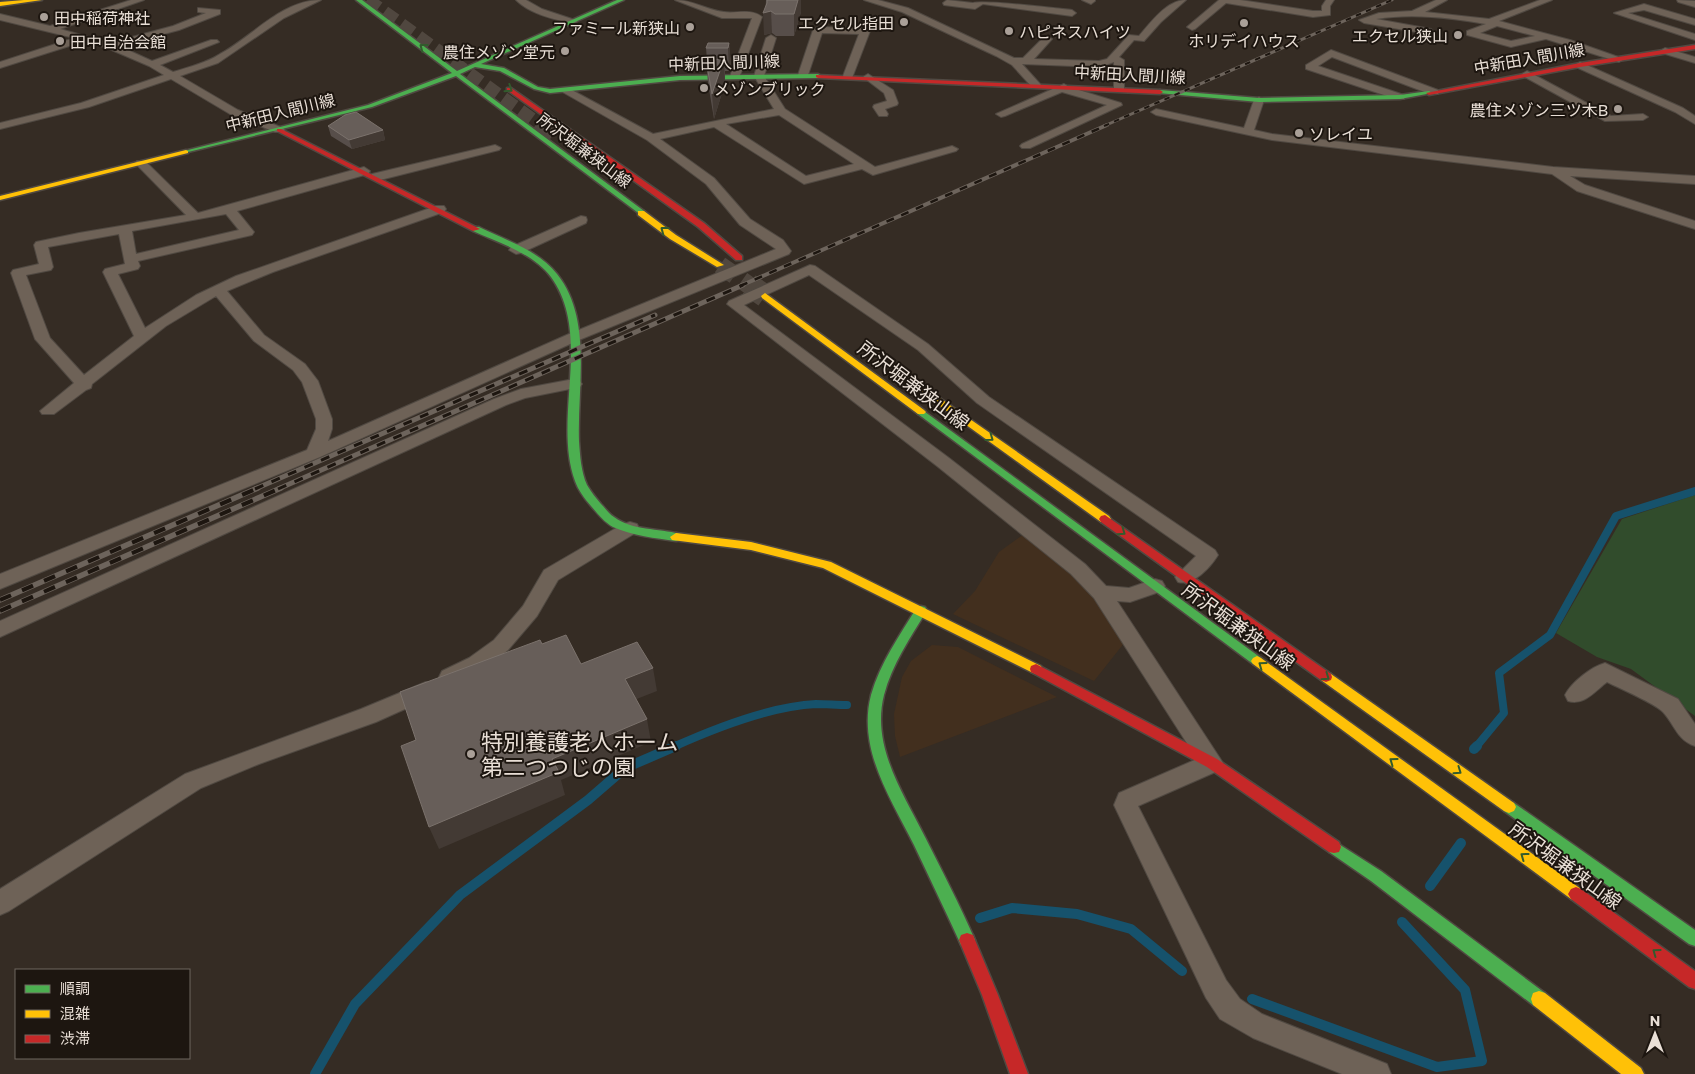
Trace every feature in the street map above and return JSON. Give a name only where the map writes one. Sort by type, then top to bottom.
[{"type":"main road","points":[[0,4],[39,0]]},
{"type":"main road","name":"所沢堀兼狭山線","points":[[359,0],[673,237],[720,265],[684,231],[557,135],[690,229],[738,258],[700,225],[470,62]]},
{"type":"main road","points":[[470,62],[574,21],[621,0]]},
{"type":"main road","name":"中新田入間川線","points":[[529,102],[536,96],[562,91],[680,78],[735,76],[848,76],[1036,85],[1062,88],[1119,89],[1259,100],[1334,100],[1434,92],[1526,74],[1695,47]]},
{"type":"main road","name":"中新田入間川線","points":[[0,198],[370,106],[458,73],[470,62],[493,66],[507,71],[535,89],[562,91]]},
{"type":"main road","points":[[279,130],[440,209],[536,261],[553,273],[565,291],[572,313],[574,337],[574,440],[579,477],[586,494],[604,514],[618,524],[664,534],[751,546],[827,565],[921,610],[1076,689],[1212,763],[1376,876],[1489,960],[1635,1074]]},
{"type":"main road","name":"所沢堀兼狭山線","points":[[765,296],[1155,586],[1695,981]]},
{"type":"main road","name":"所沢堀兼狭山線","points":[[905,377],[1695,939]]},
{"type":"main road","points":[[921,610],[881,686],[876,704],[874,723],[876,742],[888,775],[959,921],[1019,1074]]},
{"type":"street","points":[[51,29],[140,0]]},
{"type":"street","points":[[0,126],[85,105],[230,54],[281,16],[317,0]]},
{"type":"street","points":[[520,0],[542,12],[574,21]]},
{"type":"street","points":[[680,0],[722,15],[751,15],[756,17],[735,76]]},
{"type":"street","points":[[872,1],[886,0]]},
{"type":"street","points":[[872,1],[905,10],[939,6],[975,6],[983,0],[1072,13]]},
{"type":"street","points":[[1012,61],[1100,64],[1110,61],[1132,37],[1141,39],[1158,20],[1182,0]]},
{"type":"street","points":[[1192,27],[1224,0],[1313,14],[1327,13],[1326,6],[1330,0]]},
{"type":"street","points":[[1414,13],[1443,0]]},
{"type":"street","points":[[1546,36],[1511,44],[1470,33],[1548,0]]},
{"type":"street","points":[[1681,0],[1695,4]]},
{"type":"street","points":[[939,6],[1012,61],[1036,85]]},
{"type":"street","points":[[1695,22],[1644,7],[1618,14],[1695,37]]},
{"type":"street","points":[[110,46],[176,28],[217,12],[201,10]]},
{"type":"street","points":[[1428,32],[1364,20],[1376,16],[1414,13],[1494,23],[1546,36],[1619,58]]},
{"type":"street","points":[[0,17],[110,46],[152,64],[234,112],[279,130]]},
{"type":"street","points":[[803,76],[818,30],[865,31],[848,76]]},
{"type":"street","points":[[0,65],[85,38]]},
{"type":"street","points":[[771,38],[759,76],[781,111],[873,171],[952,148]]},
{"type":"street","points":[[1026,61],[1048,39]]},
{"type":"street","points":[[152,64],[186,54],[214,42]]},
{"type":"street","points":[[1342,45],[1310,67],[1400,96]]},
{"type":"street","points":[[1664,51],[1695,60]]},
{"type":"street","points":[[1331,53],[1434,92]]},
{"type":"street","points":[[1113,58],[1119,60],[1119,89]]},
{"type":"street","points":[[1580,65],[1679,110],[1695,121]]},
{"type":"street","points":[[1526,74],[1609,119],[1643,117]]},
{"type":"street","points":[[868,77],[889,92],[893,103],[878,107],[883,114]]},
{"type":"street","points":[[1001,114],[1062,88],[1117,105],[1026,146]]},
{"type":"street","points":[[0,582],[314,453],[574,337],[784,251],[778,243],[745,222],[710,181],[651,138],[618,118],[562,91]]},
{"type":"street","points":[[1248,132],[1259,100]]},
{"type":"street","points":[[651,138],[781,111]]},
{"type":"street","points":[[1156,112],[1272,137],[1553,170],[1695,180]]},
{"type":"street","points":[[716,123],[787,167],[804,180],[864,165]]},
{"type":"street","points":[[376,177],[495,148]]},
{"type":"street","points":[[141,163],[195,216]]},
{"type":"street","points":[[1553,170],[1581,188],[1695,225]]},
{"type":"street","points":[[85,385],[43,340],[18,273],[46,267],[41,245],[82,235],[125,229],[229,209],[364,171]]},
{"type":"street","points":[[130,259],[247,232],[229,209]]},
{"type":"street","points":[[48,412],[85,385],[142,337],[198,299],[254,273],[440,209]]},
{"type":"street","points":[[516,250],[581,220]]},
{"type":"street","points":[[125,229],[133,266],[110,272],[142,337]]},
{"type":"street","points":[[1186,577],[1208,555],[983,400],[923,347],[810,270],[734,304],[935,456],[1078,569],[1101,593],[1212,763],[1127,800],[1126,805],[1216,989],[1230,1009],[1253,1024],[1377,1074]]},
{"type":"street","points":[[218,289],[259,338],[299,367],[310,381],[324,419],[324,428],[314,453]]},
{"type":"street","points":[[0,630],[500,402],[528,392],[574,384]]},
{"type":"street","points":[[0,903],[193,781],[223,768],[374,714],[476,664],[501,645],[530,611],[551,575],[630,528]]},
{"type":"street","points":[[1101,593],[1130,595],[1155,586]]},
{"type":"street","points":[[1576,695],[1605,671],[1670,705],[1687,730],[1695,738]]},
{"type":"shaded area","points":[[1024,534],[1086,583],[1125,642],[1094,681],[953,614],[975,591],[999,552]]},
{"type":"shaded area","points":[[932,645],[958,647],[1057,697],[900,757],[895,736],[894,714],[902,677],[911,661]]},
{"type":"green space","points":[[1695,495],[1695,716],[1631,669],[1597,657],[1556,633],[1622,519]]},
{"type":"building","points":[[767,0],[798,0],[794,14],[775,14],[771,11],[763,13]]},
{"type":"building","points":[[708,43],[729,43],[728,48],[706,48]]},
{"type":"building","points":[[724,59],[712,94],[706,60]]},
{"type":"building","points":[[356,112],[383,130],[349,140],[328,126],[345,115]]},
{"type":"building","name":"特別養護老人ホーム 第二つつじの園","points":[[566,635],[581,664],[637,642],[653,668],[625,679],[647,719],[552,759],[559,772],[429,827],[401,746],[416,740],[400,692],[540,640],[542,644]]},
{"type":"waterway","points":[[1476,747],[1504,713],[1499,673],[1550,635],[1616,516],[1695,491]]},
{"type":"waterway","points":[[673,747],[724,726],[781,709],[816,704],[847,705]]},
{"type":"waterway","points":[[315,1074],[355,1004],[460,895],[588,800],[625,768],[676,746]]},
{"type":"waterway","points":[[1430,886],[1461,843]]},
{"type":"waterway","points":[[980,918],[1012,908],[1077,914],[1131,929],[1182,971]]},
{"type":"waterway","points":[[1252,999],[1437,1067],[1482,1061],[1465,990],[1402,922]]},
{"type":"tunnel","points":[[367,0],[541,126]]},
{"type":"tunnel","points":[[539,125],[553,135]]},
{"type":"tunnel","points":[[720,265],[750,286]]},
{"type":"tunnel","points":[[749,285],[765,296]]},
{"type":"railway","points":[[1104,126],[1392,0]]},
{"type":"railway","points":[[740,286],[1107,125]]},
{"type":"railway","points":[[278,489],[743,285]]},
{"type":"railway","points":[[255,489],[655,315]]},
{"type":"railway","points":[[0,600],[258,488]]},
{"type":"railway","points":[[0,611],[281,488]]},
{"type":"traffic: fast","points":[[359,0],[641,213]]},
{"type":"traffic: fast","points":[[186,152],[370,106],[432,84],[621,0]]},
{"type":"traffic: fast","points":[[474,65],[502,69],[536,88],[550,91],[680,78],[818,76]]},
{"type":"traffic: fast","points":[[1160,92],[1259,100],[1400,97],[1429,93]]},
{"type":"traffic: fast","points":[[476,229],[528,254],[538,261],[554,276],[566,296],[572,319],[575,345],[575,453],[579,477],[584,489],[608,519],[616,524],[642,532],[676,537]]},
{"type":"traffic: fast","points":[[921,412],[1257,661]]},
{"type":"traffic: fast","points":[[921,610],[881,683],[877,696],[874,727],[881,761],[888,778],[967,940]]},
{"type":"traffic: fast","points":[[1509,807],[1695,939]]},
{"type":"traffic: fast","points":[[1334,847],[1376,876],[1539,999]]},
{"type":"traffic: slow","points":[[0,4],[39,0]]},
{"type":"traffic: slow","points":[[0,198],[186,152]]},
{"type":"traffic: slow","points":[[641,213],[673,237],[720,265]]},
{"type":"traffic: slow","points":[[765,296],[921,412]]},
{"type":"traffic: slow","points":[[911,381],[1105,519]]},
{"type":"traffic: slow","points":[[676,537],[751,546],[827,565],[1036,669]]},
{"type":"traffic: slow","points":[[1257,661],[1576,894]]},
{"type":"traffic: slow","points":[[1326,677],[1509,807]]},
{"type":"traffic: slow","points":[[1539,999],[1635,1074]]},
{"type":"traffic: jam","points":[[1429,93],[1580,65],[1695,47]]},
{"type":"traffic: jam","points":[[818,76],[1160,92]]},
{"type":"traffic: jam","points":[[509,89],[701,225],[739,258]]},
{"type":"traffic: jam","points":[[279,130],[476,229]]},
{"type":"traffic: jam","points":[[1105,519],[1326,677]]},
{"type":"traffic: jam","points":[[1036,669],[1212,763],[1334,847]]},
{"type":"traffic: jam","points":[[1576,894],[1695,981]]},
{"type":"traffic: jam","points":[[967,940],[990,995],[1019,1074]]},
{"type":"place","name":"田中稲荷神社","points":[[44,17]]},
{"type":"place","name":"エクセル指田","points":[[904,22]]},
{"type":"place","name":"ホリデイハウス","points":[[1244,23]]},
{"type":"place","name":"ファミール新狭山","points":[[690,27]]},
{"type":"place","name":"ハピネスハイツ","points":[[1009,31]]},
{"type":"place","name":"エクセル狭山","points":[[1458,35]]},
{"type":"place","name":"田中自治会館","points":[[60,41]]},
{"type":"place","name":"農住メゾン堂元","points":[[565,51]]},
{"type":"place","name":"メゾンブリック","points":[[704,88]]},
{"type":"place","name":"農住メゾン三ツ木B","points":[[1618,109]]},
{"type":"place","name":"ソレイユ","points":[[1299,133]]},
{"type":"place","name":"特別養護老人ホーム 第二つつじの園","points":[[471,754]]}]
